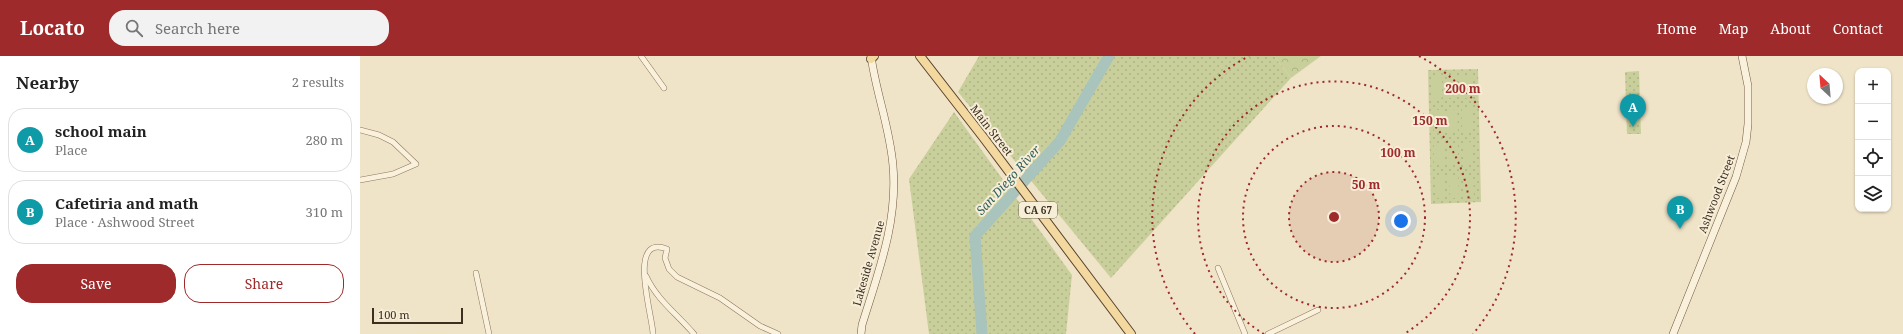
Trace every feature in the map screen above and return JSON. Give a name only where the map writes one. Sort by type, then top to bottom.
[{"type":"main road","name":"Main Street","points":[[920,56],[1129,331]]},
{"type":"main road","name":"Ashwood Street","points":[[1673,334],[1736,177],[1746,142],[1748,124],[1748,86],[1742,56]]},
{"type":"main road","name":"Lakeside Avenue","points":[[861,334],[862,326],[889,237],[894,197],[893,166],[888,132],[872,57]]},
{"type":"street","points":[[641,56],[664,88]]},
{"type":"street","points":[[360,130],[379,135],[393,142],[416,164],[393,174],[360,180]]},
{"type":"street","points":[[653,334],[644,272],[646,254],[650,249],[660,246],[667,249],[665,258],[669,269],[677,277],[720,298],[760,326],[778,334]]},
{"type":"street","points":[[1218,268],[1245,334]]},
{"type":"street","points":[[644,272],[651,287],[665,305],[694,334]]},
{"type":"street","points":[[476,273],[489,334]]},
{"type":"street","points":[[1268,334],[1318,310]]},
{"type":"green space","points":[[979,56],[1274,56],[1291,78],[1111,278],[958,92]]},
{"type":"green space","points":[[1274,56],[1321,56],[1291,78]]},
{"type":"green space","points":[[1478,69],[1481,202],[1431,204],[1428,70]]},
{"type":"green space","points":[[1639,71],[1641,134],[1627,134],[1625,72]]},
{"type":"green space","points":[[1442,76],[1442,98],[1433,99],[1432,77]]},
{"type":"green space","points":[[1447,76],[1456,76],[1457,98],[1447,98]]},
{"type":"green space","points":[[1461,76],[1471,76],[1471,98],[1462,98]]},
{"type":"green space","points":[[1457,109],[1458,131],[1448,131],[1447,110]]},
{"type":"green space","points":[[1462,109],[1471,109],[1472,131],[1462,131]]},
{"type":"green space","points":[[1433,110],[1443,110],[1443,132],[1434,132]]},
{"type":"green space","points":[[954,112],[1072,275],[1066,334],[929,334],[909,179]]},
{"type":"green space","points":[[1472,142],[1473,164],[1463,164],[1463,143]]},
{"type":"green space","points":[[1434,143],[1443,143],[1444,165],[1434,165]]},
{"type":"green space","points":[[1448,143],[1458,143],[1458,164],[1449,165]]},
{"type":"green space","points":[[1444,176],[1445,198],[1436,198],[1435,177]]},
{"type":"green space","points":[[1449,176],[1458,176],[1459,198],[1450,198]]},
{"type":"green space","points":[[1463,176],[1473,176],[1474,197],[1464,198]]},
{"type":"waterway","name":"San Diego River","points":[[982,334],[975,236],[1060,141],[1109,56]]},
{"type":"place","name":"school main","points":[[1633,127]]},
{"type":"place","name":"Cafetiria and math","points":[[1680,229]]}]
